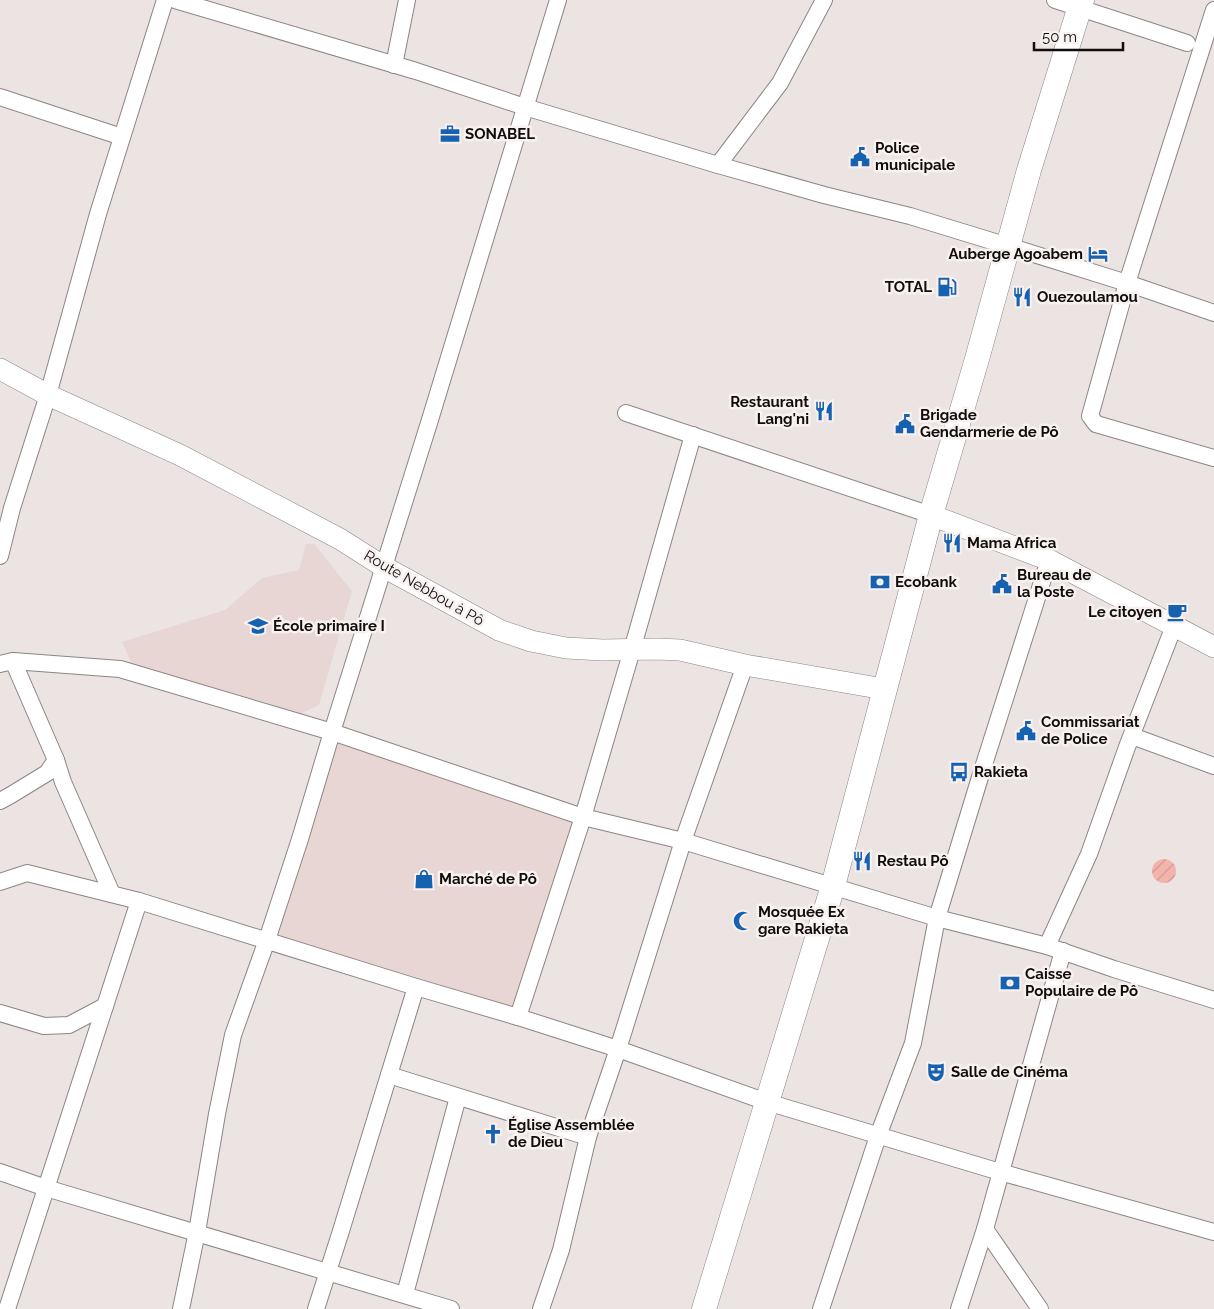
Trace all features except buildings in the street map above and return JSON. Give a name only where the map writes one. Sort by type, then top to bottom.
[{"type":"highway","points":[[704,1309],[833,886],[931,515],[977,359],[1029,170],[1081,4]]},
{"type":"main road","name":"Route Nebbou à Pô","points":[[0,369],[48,394],[180,455],[340,539],[384,567],[499,630],[531,641],[566,648],[680,650],[745,665],[884,689]]},
{"type":"main road","points":[[931,515],[1049,560],[1214,648]]},
{"type":"street","points":[[0,556],[12,508],[48,394],[98,214],[165,0]]},
{"type":"street","points":[[175,0],[425,74],[525,107],[718,165],[824,195],[910,216],[1127,283],[1214,313]]},
{"type":"street","points":[[394,65],[407,0]]},
{"type":"street","points":[[181,1309],[233,1035],[300,839],[430,423],[558,0]]},
{"type":"street","points":[[718,165],[780,83],[824,0]]},
{"type":"street","points":[[1055,0],[1081,4],[1187,43]]},
{"type":"street","points":[[1214,10],[1127,283],[1090,416],[1096,424],[1214,458]]},
{"type":"street","points":[[1187,43],[1192,37],[1207,33]]},
{"type":"street","points":[[1187,43],[1197,63]]},
{"type":"street","points":[[0,97],[122,137]]},
{"type":"street","points":[[626,413],[931,515]]},
{"type":"street","points":[[518,1017],[583,817],[693,435]]},
{"type":"street","points":[[820,1309],[878,1136],[913,1043],[937,918],[980,774],[1049,560]]},
{"type":"street","points":[[1047,946],[1089,854],[1174,626]]},
{"type":"street","points":[[6,662],[120,669],[332,732],[583,817],[683,841],[937,918],[1047,946],[1214,1000]]},
{"type":"street","points":[[6,662],[56,760],[63,782],[112,894]]},
{"type":"street","points":[[541,1309],[561,1250],[588,1137],[618,1049],[683,841],[745,665]]},
{"type":"street","points":[[1132,736],[1214,766]]},
{"type":"street","points":[[0,801],[47,773],[56,760]]},
{"type":"street","points":[[0,882],[27,874],[139,901],[518,1017],[618,1049],[768,1102],[878,1136],[1214,1232]]},
{"type":"street","points":[[7,1309],[139,901]]},
{"type":"street","points":[[959,1309],[985,1229],[1064,951]]},
{"type":"street","points":[[316,1309],[416,986]]},
{"type":"street","points":[[0,1012],[44,1026],[69,1025],[105,1006]]},
{"type":"street","points":[[389,1075],[588,1137]]},
{"type":"street","points":[[405,1294],[458,1097]]},
{"type":"street","points":[[0,1172],[46,1188],[451,1309]]},
{"type":"street","points":[[985,1229],[1040,1309]]},
{"type":"shaded area","name":"École primaire I","points":[[306,544],[314,544],[352,591],[319,705],[300,714],[132,665],[122,642],[225,610],[262,578],[299,570]]},
{"type":"shaded area","name":"Marché de Pô","points":[[336,743],[574,821],[513,1010],[274,938]]},
{"type":"shaded area","points":[[1164,859],[1173,862],[1176,871],[1173,880],[1164,883],[1155,880],[1152,871],[1155,862]]},
{"type":"place","name":"SONABEL","points":[[450,134]]},
{"type":"place","name":"Police municipale","points":[[860,157]]},
{"type":"place","name":"Auberge Agoabem","points":[[1098,254]]},
{"type":"place","name":"TOTAL","points":[[947,287]]},
{"type":"place","name":"Ouezoulamou","points":[[1022,297]]},
{"type":"place","name":"Restaurant Lang'ni","points":[[824,411]]},
{"type":"place","name":"Brigade Gendarmerie de Pô","points":[[905,424]]},
{"type":"place","name":"Mama Africa","points":[[952,543]]},
{"type":"place","name":"Ecobank","points":[[880,582]]},
{"type":"place","name":"Bureau de la Poste","points":[[1002,584]]},
{"type":"place","name":"Le citoyen","points":[[1177,612]]},
{"type":"place","name":"École primaire I","points":[[258,626]]},
{"type":"place","name":"Commissariat de Police","points":[[1026,731]]},
{"type":"place","name":"Rakieta","points":[[959,772]]},
{"type":"place","name":"Restau Pô","points":[[862,861]]},
{"type":"place","name":"Marché de Pô","points":[[424,879]]},
{"type":"place","name":"Mosquée Ex gare Rakieta","points":[[743,921]]},
{"type":"place","name":"Caisse Populaire de Pô","points":[[1010,983]]},
{"type":"place","name":"Salle de Cinéma","points":[[936,1072]]},
{"type":"place","name":"Église Assemblée de Dieu","points":[[493,1134]]}]
